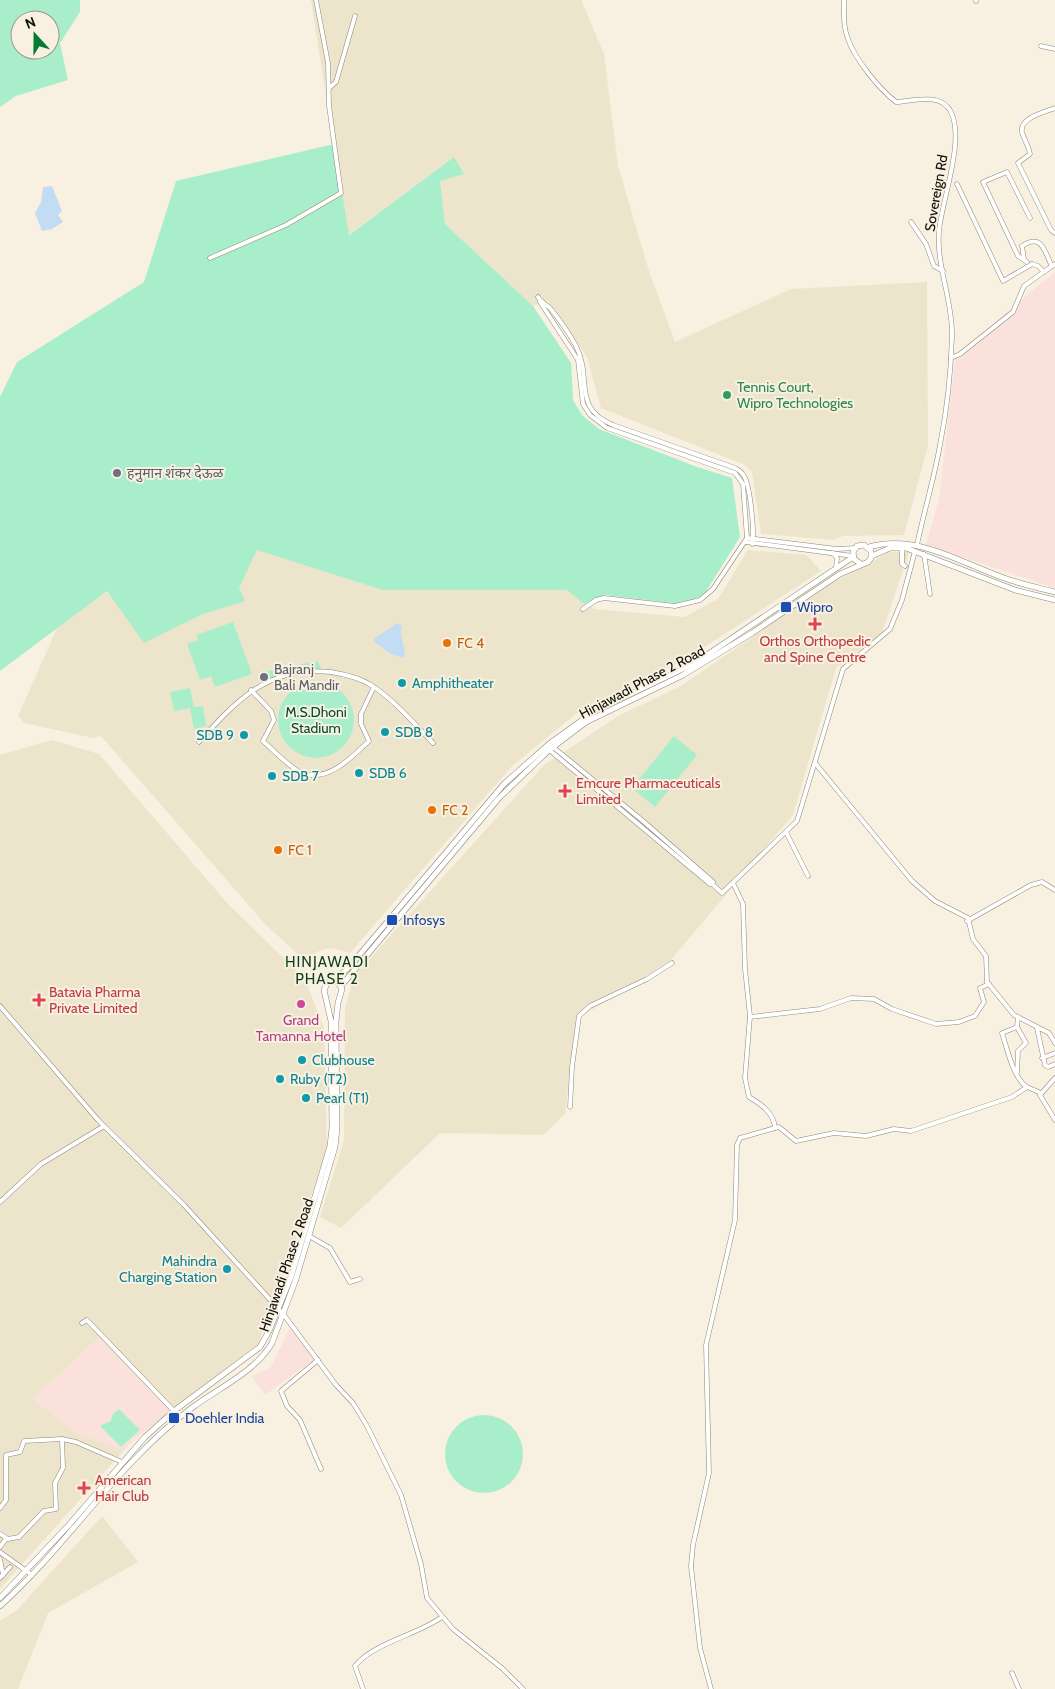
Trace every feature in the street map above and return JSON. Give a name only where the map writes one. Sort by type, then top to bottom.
[{"type":"main road","points":[[1055,592],[1008,580],[916,548],[891,542],[869,547],[862,545],[855,548],[853,556],[861,564],[868,562],[872,556],[890,548],[916,548],[924,554],[1008,588],[1055,600]]},
{"type":"main road","points":[[869,547],[872,556]]},
{"type":"main road","name":"Hinjawadi Phase 2 Road","points":[[335,980],[406,904],[508,788],[549,747],[595,711],[695,663],[853,556]]},
{"type":"main road","name":"Hinjawadi Phase 2 Road","points":[[549,747],[598,716],[697,667],[840,574],[861,564]]},
{"type":"main road","name":"Hinjawadi Phase 2 Road","points":[[341,986],[406,904]]},
{"type":"main road","points":[[335,980],[341,986],[339,995],[333,998],[327,996],[324,992],[325,985],[335,980]]},
{"type":"main road","name":"Hinjawadi Phase 2 Road","points":[[0,1598],[29,1573],[78,1525],[132,1461],[179,1417],[260,1358],[269,1347],[284,1315],[309,1236],[337,1128],[336,1021],[339,995]]},
{"type":"main road","name":"Hinjawadi Phase 2 Road","points":[[0,1606],[122,1462],[174,1411],[253,1354],[265,1340],[291,1277],[332,1150],[331,1021],[327,996]]},
{"type":"main road","points":[[174,1411],[179,1417]]},
{"type":"street","points":[[210,258],[286,224],[341,193],[329,106],[328,63],[316,0]]},
{"type":"street","name":"Sovereign Rd","points":[[733,883],[797,820],[842,669],[890,629],[902,600],[940,444],[952,334],[939,231],[956,136],[950,111],[942,102],[934,99],[896,102],[886,94],[847,39],[844,25],[844,0]]},
{"type":"street","points":[[329,88],[336,82],[340,62],[355,16]]},
{"type":"street","points":[[1041,46],[1055,48]]},
{"type":"street","points":[[328,63],[340,62]]},
{"type":"street","points":[[1055,108],[1026,120],[1023,124],[1022,132],[1030,154],[1018,163],[1051,230],[1055,233]]},
{"type":"street","points":[[1030,218],[1007,172],[983,182],[1018,256],[1038,266],[1044,272]]},
{"type":"street","points":[[956,184],[1003,281],[1032,264]]},
{"type":"street","points":[[911,222],[926,244],[934,266],[943,271]]},
{"type":"street","points":[[950,358],[960,354],[1013,312],[1024,286],[1054,265],[1041,244],[1028,243],[1021,249],[1027,262]]},
{"type":"street","points":[[539,299],[580,356],[584,373],[585,398],[595,414],[613,425],[735,468],[743,474],[746,482],[752,542]]},
{"type":"street","points":[[559,325],[579,364],[583,404],[598,422],[607,428],[732,471],[740,478],[746,540],[713,589],[700,600],[675,606],[604,598],[596,600],[583,609]]},
{"type":"street","points":[[746,540],[853,556]]},
{"type":"street","points":[[752,542],[837,549],[855,548]]},
{"type":"street","points":[[902,547],[902,564],[905,566]]},
{"type":"street","points":[[833,553],[837,558],[836,568]]},
{"type":"street","points":[[924,554],[930,594]]},
{"type":"street","points":[[199,742],[252,690],[267,680],[288,674],[315,670],[340,674],[374,687],[433,743]]},
{"type":"street","points":[[252,690],[271,711],[274,720],[263,741],[302,773],[317,773],[333,772],[369,741],[361,724],[361,714],[374,687]]},
{"type":"street","points":[[549,747],[660,836],[711,883]]},
{"type":"street","points":[[549,747],[656,840],[722,893],[733,883],[744,904],[745,969],[750,1017],[745,1078],[749,1098],[762,1104],[774,1122],[775,1128]]},
{"type":"street","points":[[815,763],[912,881],[935,901],[968,918],[967,921],[973,939],[986,956],[987,982],[1018,1017],[1037,1028],[1053,1034],[1055,1043]]},
{"type":"street","points":[[786,832],[808,876]]},
{"type":"street","points":[[656,840],[660,836]]},
{"type":"street","points":[[967,921],[1031,885],[1042,882],[1055,890]]},
{"type":"street","points":[[570,1107],[572,1068],[579,1016],[596,1003],[647,979],[672,963]]},
{"type":"street","points":[[750,1017],[820,1009],[851,998],[874,999],[911,1016],[936,1024],[945,1024],[975,1016],[984,1002],[980,988],[990,984]]},
{"type":"street","points":[[0,1006],[104,1126],[184,1205],[284,1315],[353,1403],[392,1474],[413,1537],[428,1598],[453,1629],[503,1669],[523,1689]]},
{"type":"street","points":[[1018,1017],[1017,1027],[1026,1043],[1018,1051],[1018,1073]]},
{"type":"street","points":[[1017,1027],[1002,1033],[1011,1063],[1021,1081],[1027,1087],[1042,1093]]},
{"type":"street","points":[[1037,1028],[1042,1058],[1046,1066],[1055,1064]]},
{"type":"street","points":[[1042,1058],[1055,1053]]},
{"type":"street","points":[[1055,1078],[1042,1093],[1042,1101],[1055,1120]]},
{"type":"street","points":[[711,1689],[700,1648],[691,1566],[693,1545],[710,1473],[706,1345],[735,1220],[738,1144],[740,1138],[766,1133],[779,1127],[784,1128],[792,1138],[799,1141],[834,1134],[866,1136],[894,1129],[911,1131],[1012,1096],[1027,1087]]},
{"type":"street","points":[[0,1202],[41,1164],[104,1126]]},
{"type":"street","points":[[309,1236],[330,1248],[350,1282],[360,1279]]},
{"type":"street","points":[[82,1323],[87,1320],[174,1411]]},
{"type":"street","points":[[318,1360],[281,1391],[288,1406],[300,1420],[322,1469]]},
{"type":"street","points":[[0,1508],[6,1500],[6,1454],[20,1452],[24,1441],[62,1439],[76,1442],[122,1462]]},
{"type":"street","points":[[0,1547],[2,1537],[19,1536],[44,1511],[56,1509],[55,1483],[63,1468],[62,1439]]},
{"type":"street","points":[[0,1552],[29,1573]]},
{"type":"street","points":[[0,1560],[10,1567],[1,1576]]},
{"type":"street","points":[[0,1560],[1,1576]]},
{"type":"street","points":[[363,1689],[355,1666],[358,1662],[378,1649],[431,1625],[442,1617]]},
{"type":"street","points":[[1012,1672],[1020,1689]]},
{"type":"shaded area","points":[[311,0],[581,0],[604,54],[618,166],[649,271],[675,342],[791,289],[927,282],[928,446],[904,535],[843,536],[834,540],[761,534],[752,472],[745,465],[601,408],[587,357],[548,300],[533,306],[445,224],[440,181],[454,157],[348,235]]},
{"type":"shaded area","points":[[1055,272],[1055,588],[926,545],[939,499],[956,354]]},
{"type":"shaded area","points":[[196,542],[567,588],[594,609],[684,617],[718,599],[748,550],[806,555],[821,571],[683,661],[582,709],[511,767],[350,953],[331,948],[319,951],[305,961],[265,924],[101,736],[93,738],[24,723],[18,716],[59,624],[137,571]]},
{"type":"shaded area","points":[[890,552],[909,552],[882,633],[836,668],[793,815],[670,961],[577,1019],[565,1114],[543,1135],[440,1133],[341,1228],[320,1217],[344,1141],[345,1008],[354,976],[544,765],[620,715],[681,686],[828,585]]},
{"type":"shaded area","points":[[52,740],[99,754],[228,904],[305,979],[324,1028],[327,1150],[291,1252],[293,1255],[288,1260],[256,1351],[135,1438],[0,1589],[0,755]]},
{"type":"shaded area","points":[[291,1326],[315,1359],[265,1395],[251,1376],[270,1368]]},
{"type":"shaded area","points":[[99,1337],[169,1410],[122,1450],[76,1433],[32,1399]]},
{"type":"shaded area","points":[[102,1516],[138,1562],[48,1613],[18,1689],[0,1689],[0,1621],[18,1609]]},
{"type":"green space","points":[[0,0],[80,0],[80,12],[60,43],[68,80],[16,96],[0,107]]},
{"type":"green space","points":[[334,144],[349,235],[454,157],[464,174],[440,181],[445,224],[533,306],[571,363],[573,400],[582,415],[599,429],[697,467],[732,478],[740,537],[705,593],[694,600],[680,604],[605,595],[584,604],[567,590],[383,590],[257,550],[239,588],[245,601],[203,614],[144,643],[107,591],[0,671],[0,397],[17,362],[144,282],[176,181]]},
{"type":"green space","points":[[233,622],[252,674],[215,687],[211,676],[200,680],[187,644],[198,640],[196,635]]},
{"type":"green space","points":[[318,661],[322,671],[290,673],[263,683],[259,673]]},
{"type":"green space","name":"M.S.Dhoni Stadium","points":[[309,682],[323,682],[337,688],[348,699],[354,713],[351,735],[343,747],[323,758],[309,758],[295,752],[284,741],[278,727],[278,713],[284,699],[295,688]]},
{"type":"green space","points":[[190,688],[194,707],[203,706],[206,726],[194,729],[190,708],[174,711],[170,692]]},
{"type":"green space","points":[[674,736],[697,755],[655,807],[632,788]]},
{"type":"green space","points":[[119,1409],[140,1430],[121,1447],[100,1426],[111,1421],[113,1414]]},
{"type":"green space","points":[[484,1415],[499,1418],[512,1426],[520,1439],[523,1454],[520,1469],[512,1482],[499,1490],[484,1493],[469,1490],[456,1482],[448,1469],[445,1454],[448,1439],[456,1426],[469,1418]]},
{"type":"water","points":[[52,186],[62,211],[58,215],[63,222],[52,229],[42,231],[35,213],[41,202],[43,187]]},
{"type":"water","points":[[397,623],[402,626],[404,658],[391,654],[375,642],[374,639]]},
{"type":"place","name":"Tennis Court, Wipro Technologies","points":[[727,395]]},
{"type":"place","name":"हनुमान शंकर देऊळ","points":[[117,473]]},
{"type":"place","name":"Wipro","points":[[786,607]]},
{"type":"place","name":"Orthos Orthopedic and Spine Centre","points":[[815,624]]},
{"type":"place","name":"FC 4","points":[[447,643]]},
{"type":"place","name":"Bajranj Bali Mandir","points":[[264,677]]},
{"type":"place","name":"Amphitheater","points":[[402,683]]},
{"type":"place","name":"SDB 8","points":[[385,732]]},
{"type":"place","name":"SDB 9","points":[[244,735]]},
{"type":"place","name":"SDB 6","points":[[359,773]]},
{"type":"place","name":"SDB 7","points":[[272,776]]},
{"type":"place","name":"Emcure Pharmaceuticals Limited","points":[[565,791]]},
{"type":"place","name":"FC 2","points":[[432,810]]},
{"type":"place","name":"FC 1","points":[[278,850]]},
{"type":"place","name":"Infosys","points":[[392,920]]},
{"type":"place","name":"Batavia Pharma Private Limited","points":[[39,1000]]},
{"type":"place","name":"Grand Tamanna Hotel","points":[[301,1004]]},
{"type":"place","name":"Clubhouse","points":[[302,1060]]},
{"type":"place","name":"Ruby (T2)","points":[[280,1079]]},
{"type":"place","name":"Pearl (T1)","points":[[306,1098]]},
{"type":"place","name":"Mahindra Charging Station","points":[[227,1269]]},
{"type":"place","name":"Doehler India","points":[[174,1418]]},
{"type":"place","name":"American Hair Club","points":[[84,1488]]},
{"type":"district","name":"HINJAWADI PHASE 2","points":[[327,970]]}]
